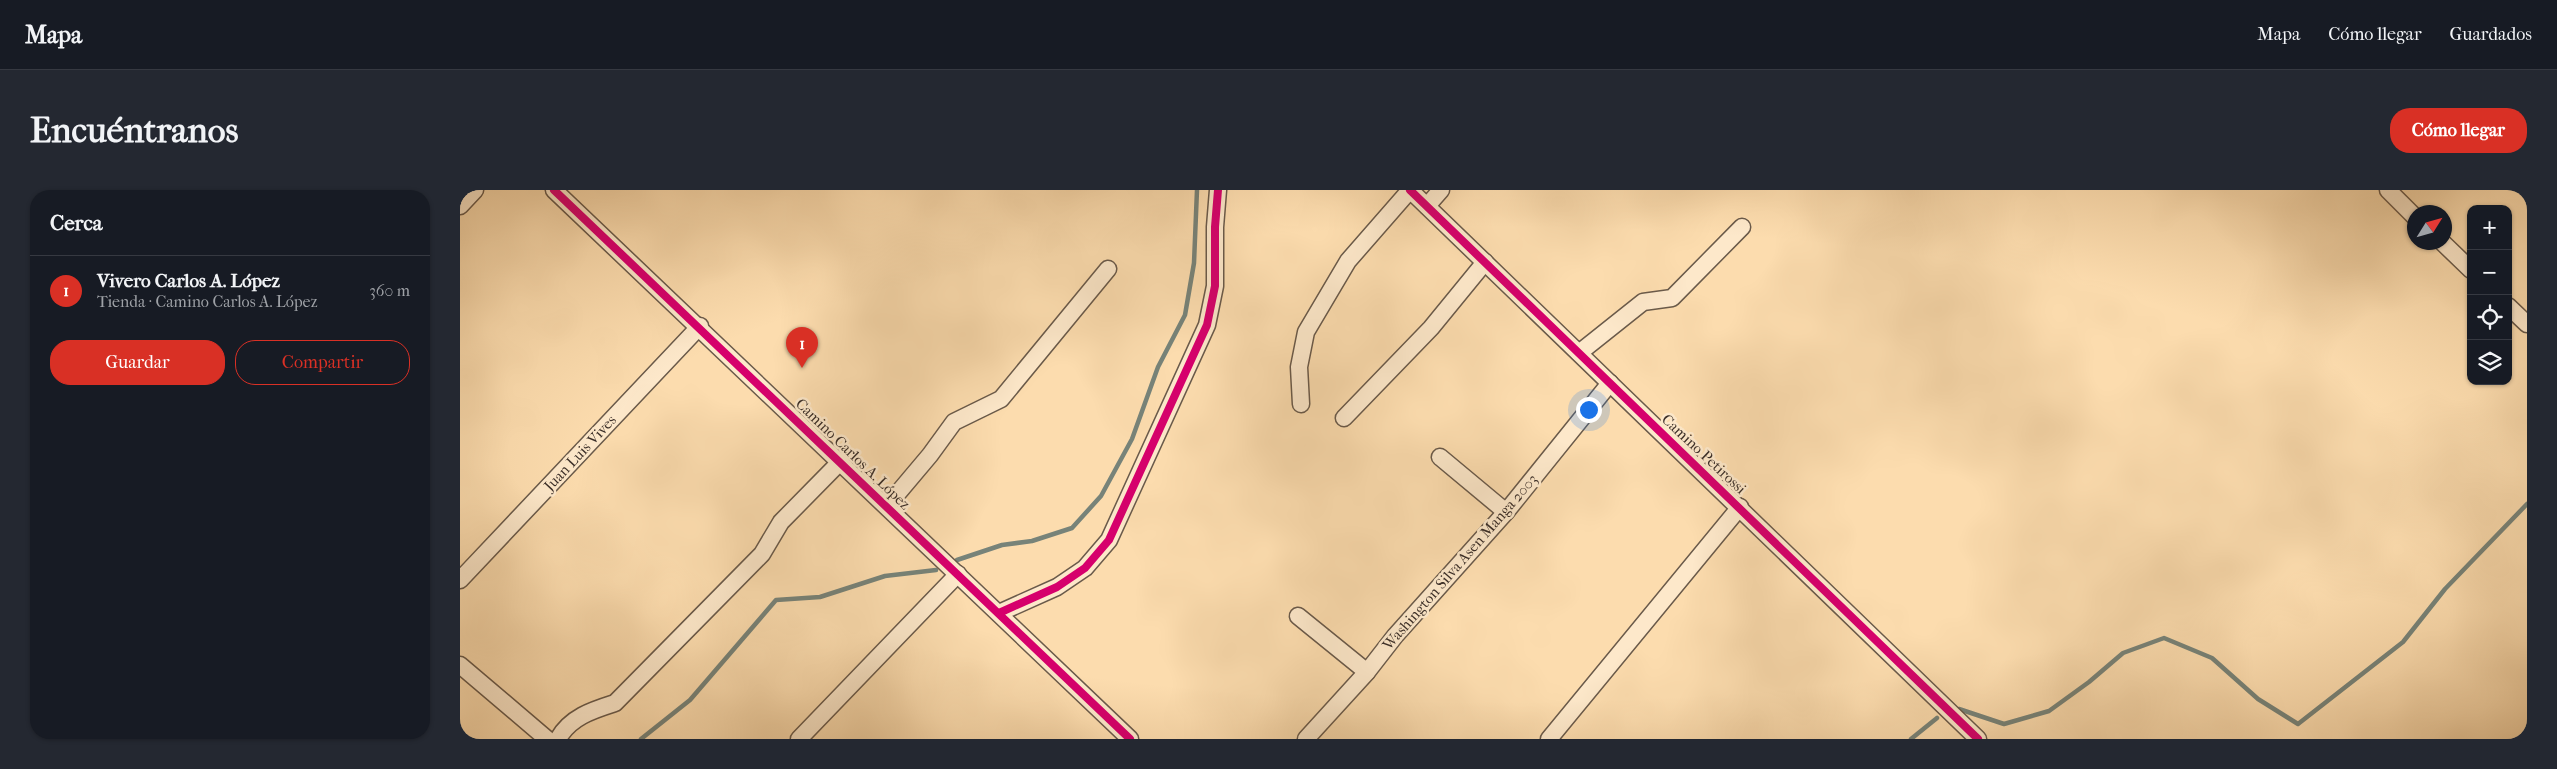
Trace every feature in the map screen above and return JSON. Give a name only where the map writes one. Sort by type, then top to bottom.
[{"type":"street","points":[[460,206],[475,190]]},
{"type":"street","name":"Camino Carlos A. López","points":[[554,190],[700,326],[1130,739]]},
{"type":"street","points":[[999,613],[1057,586],[1085,568],[1109,540],[1208,325],[1215,286],[1215,227],[1218,190]]},
{"type":"street","points":[[1301,404],[1299,367],[1306,332],[1348,261],[1410,190]]},
{"type":"street","name":"Camino Petirossi","points":[[1410,190],[1978,739]]},
{"type":"street","points":[[1427,206],[1441,190]]},
{"type":"street","points":[[2388,190],[2407,209]]},
{"type":"street","points":[[1579,353],[1643,302],[1672,298],[1742,227]]},
{"type":"street","points":[[2450,250],[2467,266]]},
{"type":"street","points":[[1344,418],[1431,328],[1485,262]]},
{"type":"street","points":[[887,506],[930,455],[954,422],[1001,399],[1108,269]]},
{"type":"street","points":[[2512,310],[2527,324]]},
{"type":"street","name":"Juan Luis Vives","points":[[460,580],[700,326]]},
{"type":"street","name":"Washington Silva Asen Manga 2003","points":[[1306,739],[1506,512],[1610,383]]},
{"type":"street","points":[[1440,457],[1506,512]]},
{"type":"street","points":[[558,739],[564,727],[589,712],[616,703],[762,554],[781,522],[841,462]]},
{"type":"street","points":[[1549,739],[1740,507]]},
{"type":"street","points":[[800,739],[958,574]]},
{"type":"street","points":[[1298,616],[1367,672]]},
{"type":"street","points":[[460,665],[547,739]]},
{"type":"waterway","points":[[957,560],[1002,545],[1032,541],[1072,528],[1101,496],[1132,439],[1158,367],[1185,315],[1194,263],[1197,190]]},
{"type":"waterway","points":[[1959,709],[2004,724],[2049,711],[2089,682],[2123,653],[2164,638],[2212,658],[2258,699],[2298,724],[2403,642],[2445,589],[2527,504]]},
{"type":"waterway","points":[[641,739],[690,700],[776,600],[820,597],[885,576],[936,570]]},
{"type":"waterway","points":[[1911,739],[1937,718]]},
{"type":"cycle path","points":[[554,190],[1130,739]]},
{"type":"cycle path","points":[[999,613],[1057,587],[1085,568],[1109,540],[1207,325],[1215,286],[1215,227],[1218,190]]},
{"type":"cycle path","points":[[1410,190],[1978,739]]},
{"type":"place","name":"Vivero Carlos A. López","points":[[802,368]]}]
